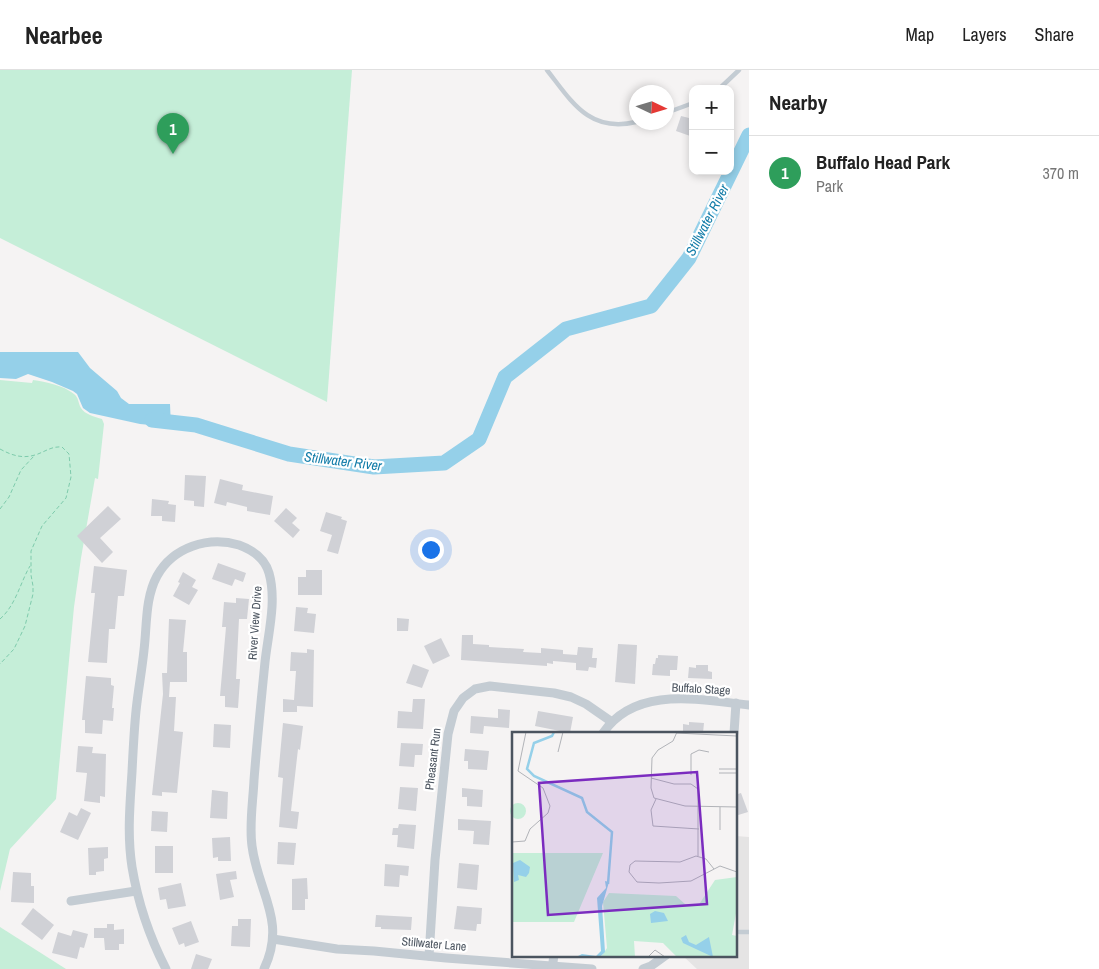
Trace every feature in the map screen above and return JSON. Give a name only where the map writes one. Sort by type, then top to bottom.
[{"type":"street","name":"River View Drive","points":[[166,969],[146,926],[136,891],[130,849],[129,822],[136,710],[151,592],[162,569],[172,558],[185,549],[198,544],[212,542],[240,546],[253,552],[267,568],[270,582],[270,619],[258,727],[251,835],[254,860],[273,922],[273,939],[264,969]]},
{"type":"street","name":"Pheasant Run","points":[[428,956],[435,860],[448,734],[451,718],[458,704],[468,693],[482,687],[498,686],[529,689],[571,697],[586,704],[612,722]]},
{"type":"street","name":"Buffalo Stage","points":[[604,732],[612,722],[629,708],[658,700],[688,699],[749,705]]},
{"type":"street","points":[[734,732],[736,704]]},
{"type":"street","points":[[71,901],[136,891]]},
{"type":"street","name":"Stillwater Lane","points":[[273,939],[337,949],[592,969]]},
{"type":"street","points":[[643,969],[651,966],[665,956]]},
{"type":"lane","points":[[547,70],[577,108],[586,116],[614,124],[629,123]]},
{"type":"lane","points":[[723,85],[739,70]]},
{"type":"lane","points":[[674,110],[689,104]]},
{"type":"lane","points":[[738,932],[749,932]]},
{"type":"path","points":[[0,509],[9,497],[21,470],[35,455],[49,448],[62,447],[69,454],[71,477],[66,498],[42,526],[31,551],[30,566],[34,586],[25,626],[14,649],[0,664]]},
{"type":"path","points":[[0,449],[14,456],[35,455]]},
{"type":"path","points":[[0,619],[18,593],[30,566]]},
{"type":"shaded area","points":[[736,836],[749,837],[749,969],[697,969],[683,956],[736,956]]},
{"type":"green space","points":[[0,70],[352,70],[327,402],[0,238]]},
{"type":"green space","points":[[0,380],[32,383],[33,380],[65,388],[76,396],[82,410],[102,419],[104,424],[98,479],[95,478],[74,607],[56,799],[10,849],[0,891]]},
{"type":"green space","points":[[0,927],[66,969],[0,969]]},
{"type":"water","points":[[0,352],[78,352],[90,368],[129,404],[170,404],[171,427],[140,424],[90,413],[83,408],[77,394],[73,391],[28,374],[16,379],[0,378]]},
{"type":"building","points":[[681,116],[689,118],[689,136],[676,131]]},
{"type":"building","points":[[185,475],[206,476],[204,507],[194,506],[194,501],[184,500]]},
{"type":"building","points":[[220,479],[243,485],[242,490],[273,496],[270,515],[247,511],[247,507],[227,502],[226,506],[214,503]]},
{"type":"building","points":[[152,499],[169,501],[168,504],[176,505],[175,522],[162,521],[162,516],[151,516]]},
{"type":"building","points":[[108,506],[121,519],[100,538],[113,552],[102,563],[77,536]]},
{"type":"building","points":[[286,508],[297,518],[292,523],[300,530],[293,538],[274,521]]},
{"type":"building","points":[[326,512],[342,517],[341,519],[347,521],[338,554],[327,551],[332,535],[320,531]]},
{"type":"building","points":[[218,563],[246,573],[243,582],[235,579],[232,586],[212,579]]},
{"type":"building","points":[[94,566],[127,570],[124,596],[118,596],[115,629],[109,629],[107,663],[88,662],[95,593],[91,593]]},
{"type":"building","points":[[306,570],[322,570],[322,595],[298,595],[298,577],[306,577]]},
{"type":"building","points":[[183,572],[196,580],[192,587],[198,590],[189,605],[173,596]]},
{"type":"building","points":[[236,598],[249,599],[247,619],[239,619],[236,679],[240,679],[238,708],[225,707],[225,696],[220,696],[226,627],[222,627],[224,602],[236,603]]},
{"type":"building","points":[[296,607],[308,608],[307,613],[316,614],[314,633],[294,631]]},
{"type":"building","points":[[397,618],[409,619],[408,631],[397,631]]},
{"type":"building","points":[[169,619],[186,620],[183,652],[187,652],[187,682],[170,682],[169,697],[176,697],[174,731],[183,732],[177,793],[162,792],[162,796],[152,795],[163,694],[162,673],[167,673]]},
{"type":"building","points":[[462,635],[473,635],[473,644],[524,649],[523,652],[541,653],[541,648],[563,650],[563,654],[577,655],[578,647],[593,648],[592,658],[597,658],[596,668],[589,667],[588,671],[576,670],[576,663],[553,661],[553,664],[547,663],[547,666],[461,660]]},
{"type":"building","points":[[441,638],[450,656],[433,664],[424,646]]},
{"type":"building","points":[[618,644],[637,645],[635,684],[615,682]]},
{"type":"building","points":[[307,649],[314,650],[313,707],[297,706],[297,712],[283,712],[283,699],[294,700],[296,671],[290,671],[291,652],[307,653]]},
{"type":"building","points":[[658,655],[678,656],[677,670],[670,670],[670,676],[652,675],[653,664],[655,664]]},
{"type":"building","points":[[413,664],[429,670],[422,688],[406,683]]},
{"type":"building","points":[[696,665],[708,665],[708,671],[712,672],[712,679],[688,678],[689,667],[696,668]]},
{"type":"building","points":[[86,676],[111,678],[111,685],[114,686],[113,721],[103,720],[102,734],[85,733],[85,720],[82,720]]},
{"type":"building","points":[[413,699],[425,699],[423,729],[397,728],[398,711],[412,712]]},
{"type":"building","points":[[498,709],[510,710],[509,728],[484,726],[483,734],[470,733],[471,716],[498,718]]},
{"type":"building","points":[[538,711],[573,717],[570,732],[535,726]]},
{"type":"building","points":[[689,722],[704,723],[703,732],[683,732],[683,724],[689,725]]},
{"type":"building","points":[[283,723],[303,726],[300,750],[298,749],[291,811],[299,812],[297,829],[279,827],[283,778],[278,777]]},
{"type":"building","points":[[214,724],[231,725],[230,748],[213,747]]},
{"type":"building","points":[[401,743],[423,744],[422,755],[415,755],[414,767],[399,766]]},
{"type":"building","points":[[78,746],[93,747],[92,753],[106,754],[105,797],[100,796],[100,803],[84,801],[87,773],[76,772]]},
{"type":"building","points":[[465,749],[489,751],[487,770],[468,769],[468,761],[464,761]]},
{"type":"building","points":[[400,787],[418,788],[416,811],[398,809]]},
{"type":"building","points":[[462,788],[483,790],[482,807],[467,806],[467,797],[462,797]]},
{"type":"building","points":[[212,790],[228,792],[227,819],[210,818]]},
{"type":"building","points":[[741,793],[748,812],[736,816],[736,795]]},
{"type":"building","points":[[81,808],[91,813],[78,840],[60,832],[69,812],[77,816]]},
{"type":"building","points":[[152,811],[168,812],[167,832],[151,831]]},
{"type":"building","points":[[458,819],[491,821],[489,845],[473,844],[474,831],[458,830]]},
{"type":"building","points":[[399,824],[416,825],[414,849],[397,847],[398,835],[392,835],[393,828],[398,828]]},
{"type":"building","points":[[230,837],[231,861],[218,861],[218,857],[213,858],[212,838]]},
{"type":"building","points":[[278,842],[296,843],[294,865],[277,864]]},
{"type":"building","points":[[155,846],[173,846],[173,873],[155,873]]},
{"type":"building","points":[[108,847],[108,858],[104,859],[104,871],[96,872],[96,875],[89,875],[88,848]]},
{"type":"building","points":[[459,863],[479,865],[477,890],[457,888]]},
{"type":"building","points":[[385,864],[409,866],[408,876],[400,875],[399,887],[384,886]]},
{"type":"building","points":[[236,871],[237,879],[230,880],[234,897],[220,900],[216,874]]},
{"type":"building","points":[[13,872],[31,873],[31,886],[34,886],[34,903],[11,902]]},
{"type":"building","points":[[307,878],[308,899],[305,899],[305,910],[292,910],[292,879]]},
{"type":"building","points":[[181,883],[186,906],[168,909],[166,899],[160,900],[158,888]]},
{"type":"building","points":[[457,906],[482,908],[481,924],[477,924],[476,931],[454,929]]},
{"type":"building","points":[[33,908],[54,925],[42,940],[21,924]]},
{"type":"building","points":[[376,915],[412,917],[411,930],[375,927]]},
{"type":"building","points":[[238,919],[251,919],[250,947],[231,946],[232,926],[238,926]]},
{"type":"building","points":[[191,921],[199,942],[185,947],[184,943],[179,945],[172,928]]},
{"type":"building","points":[[107,924],[114,924],[114,930],[124,929],[124,944],[119,944],[119,950],[105,950],[104,938],[94,938],[94,928],[107,928]]},
{"type":"building","points":[[73,930],[88,934],[84,948],[80,947],[77,959],[52,953],[58,932],[71,936]]},
{"type":"building","points":[[196,954],[212,959],[208,969],[191,969]]},
{"type":"waterway","name":"Stillwater River","points":[[152,420],[196,425],[289,454],[374,467],[444,463],[479,439],[505,377],[566,329],[651,306],[689,258],[749,135]]},
{"type":"place","name":"Buffalo Head Park","points":[[173,154]]}]
